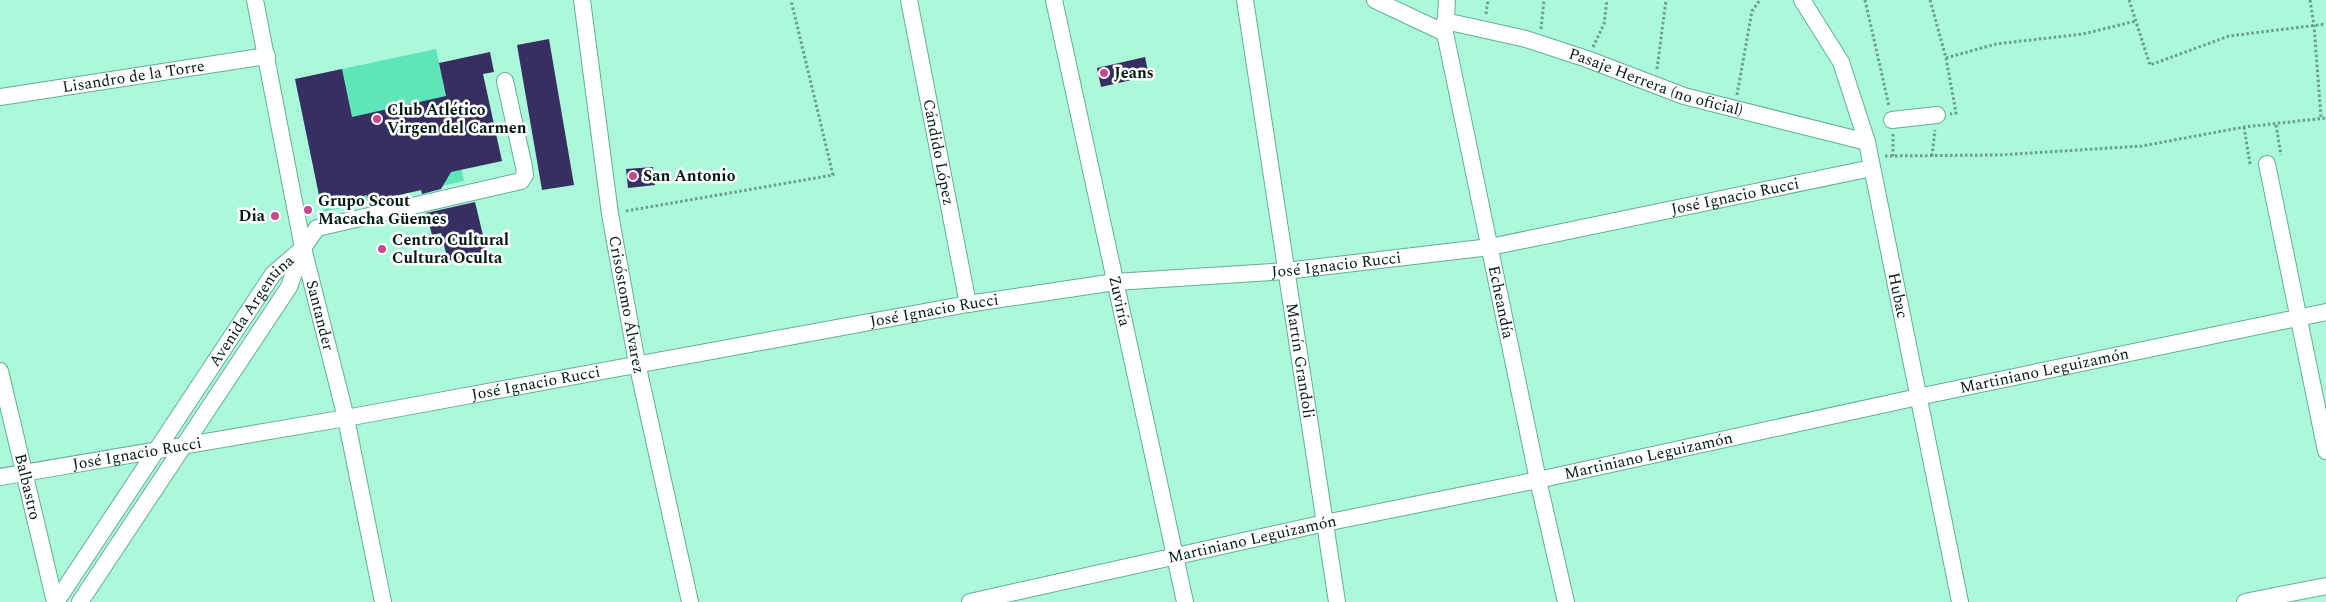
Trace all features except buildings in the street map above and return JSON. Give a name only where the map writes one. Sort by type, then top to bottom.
[{"type":"street","name":"Santander","points":[[255,0],[303,248],[346,418],[383,602]]},
{"type":"street","name":"Cándido López","points":[[909,0],[968,304]]},
{"type":"street","name":"Zuviría","points":[[1054,0],[1185,602]]},
{"type":"street","name":"Martín Grandoli","points":[[1245,0],[1337,602]]},
{"type":"street","name":"Pasaje Herrera (no oficial)","points":[[1375,0],[1445,27],[1539,43],[1684,96],[1735,109],[1869,155]]},
{"type":"street","name":"Echeandía","points":[[1447,0],[1445,27],[1538,480],[1566,602]]},
{"type":"street","name":"Hubac","points":[[1802,0],[1841,62],[1869,155],[1960,602]]},
{"type":"street","name":"Crisóstomo Álvarez","points":[[581,2],[610,214],[637,363],[690,602]]},
{"type":"street","name":"Lisandro de la Torre","points":[[0,97],[267,56]]},
{"type":"street","points":[[303,248],[317,228],[521,181],[524,175],[524,167],[505,82]]},
{"type":"street","points":[[1892,120],[1937,114]]},
{"type":"street","name":"José Ignacio Rucci","points":[[0,477],[346,418],[637,363],[968,304],[1115,282],[1286,271],[1490,247],[1869,155]]},
{"type":"street","points":[[2267,164],[2300,316],[2326,452]]},
{"type":"street","name":"Avenida Argentina","points":[[80,602],[289,287],[303,248]]},
{"type":"street","name":"Avenida Argentina","points":[[56,602],[273,274],[303,248]]},
{"type":"street","name":"Martiniano Leguizamón","points":[[970,602],[1175,555],[1538,480],[1918,396],[2326,312]]},
{"type":"street","name":"Balbastro","points":[[0,371],[56,602]]},
{"type":"street","points":[[2245,602],[2326,586]]},
{"type":"path","points":[[610,214],[832,175],[791,0]]},
{"type":"path","points":[[1539,43],[1544,0]]},
{"type":"path","points":[[1587,59],[1604,24],[1607,0]]},
{"type":"path","points":[[1654,85],[1666,0]]},
{"type":"path","points":[[1735,109],[1752,11],[1760,0]]},
{"type":"path","points":[[1865,0],[1892,120],[1893,156]]},
{"type":"path","points":[[1930,0],[1946,58],[1956,113],[1937,114],[1932,156]]},
{"type":"path","points":[[2130,0],[2150,65],[2228,36],[2326,24]]},
{"type":"path","points":[[2310,0],[2314,25],[2320,118]]},
{"type":"path","points":[[1946,58],[1996,44],[2083,34],[2136,21]]},
{"type":"path","points":[[1869,155],[1999,155],[2142,146],[2244,127],[2276,125],[2326,118]]},
{"type":"path","points":[[2244,127],[2251,168],[2282,162],[2276,125]]},
{"type":"green space","name":"Club Atlético Virgen del Carmen","points":[[436,49],[464,181],[323,212],[295,79]]},
{"type":"place","name":"Jeans","points":[[1104,73]]},
{"type":"place","name":"Club Atlético Virgen del Carmen","points":[[377,119]]},
{"type":"place","name":"San Antonio","points":[[633,176]]},
{"type":"place","name":"Grupo Scout Macacha Güemes","points":[[308,210]]},
{"type":"place","name":"Dia","points":[[275,216]]},
{"type":"place","name":"Centro Cultural Cultura Oculta","points":[[382,249]]}]
